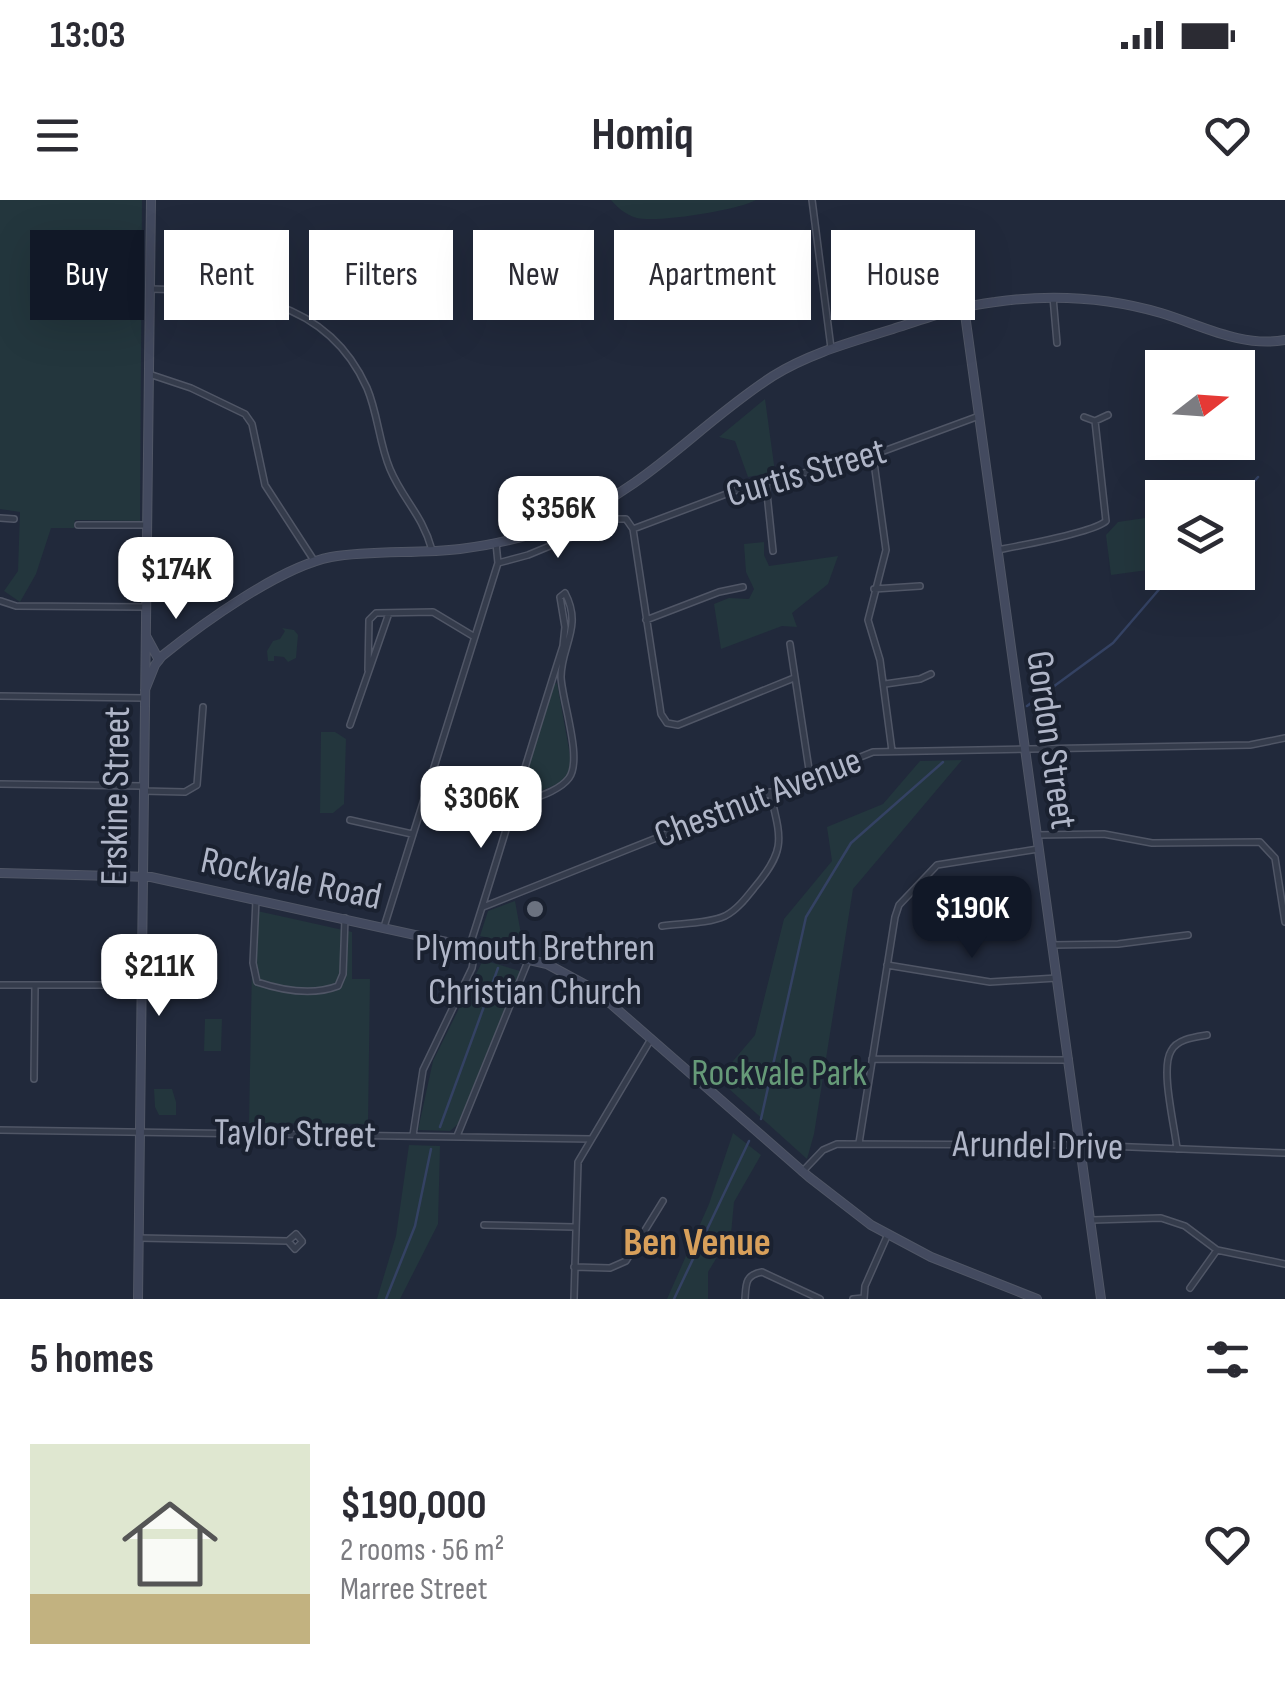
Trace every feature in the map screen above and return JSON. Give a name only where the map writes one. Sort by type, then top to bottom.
[{"type":"street","name":"Erskine Street","points":[[138,1299],[151,200]]},
{"type":"street","points":[[812,200],[831,348]]},
{"type":"street","points":[[150,289],[220,291],[259,298],[297,312],[328,336],[367,388],[391,472],[419,515],[432,550]]},
{"type":"street","points":[[1053,297],[1057,343]]},
{"type":"street","points":[[975,306],[1053,297],[1129,305],[1251,342],[1285,340]]},
{"type":"street","points":[[0,696],[145,694],[157,662],[180,641],[279,577],[315,562],[356,554],[496,543],[560,524],[624,492],[772,377],[831,348],[922,320]]},
{"type":"street","name":"Gordon Street","points":[[966,320],[1101,1299]]},
{"type":"street","points":[[149,374],[217,398],[245,414],[252,424],[265,485],[315,562]]},
{"type":"street","points":[[1084,417],[1095,421],[1108,415]]},
{"type":"street","name":"Curtis Street","points":[[633,530],[737,490],[873,455],[979,416]]},
{"type":"street","points":[[997,550],[1082,532],[1106,520],[1095,421]]},
{"type":"street","points":[[873,455],[886,550],[868,620],[884,684],[892,751]]},
{"type":"street","points":[[766,484],[773,551]]},
{"type":"street","points":[[0,518],[14,518]]},
{"type":"street","points":[[498,563],[626,519],[633,530],[661,714],[667,724],[678,724],[794,678]]},
{"type":"street","points":[[78,525],[147,525]]},
{"type":"street","points":[[384,927],[498,563],[496,543]]},
{"type":"street","points":[[646,620],[743,586]]},
{"type":"street","points":[[874,589],[920,586]]},
{"type":"street","points":[[1,601],[16,606],[146,607]]},
{"type":"street","points":[[368,670],[369,620],[376,613],[434,612],[473,636]]},
{"type":"street","points":[[350,724],[389,613]]},
{"type":"street","points":[[413,1135],[423,1070],[472,968],[473,945],[483,907],[512,806],[566,647],[568,619]]},
{"type":"street","name":"Erskine Street","points":[[146,636],[157,662]]},
{"type":"street","points":[[790,644],[810,776]]},
{"type":"street","name":"Erskine Street","points":[[143,654],[157,662]]},
{"type":"street","points":[[512,806],[562,785],[572,772],[573,753],[558,672]]},
{"type":"street","points":[[884,684],[931,674]]},
{"type":"street","points":[[0,784],[185,792],[196,785],[203,707]]},
{"type":"street","name":"Chestnut Avenue","points":[[483,907],[863,755],[892,751],[1250,745],[1285,738]]},
{"type":"street","points":[[662,926],[725,916],[766,874],[776,861],[780,846],[770,792]]},
{"type":"street","points":[[350,820],[412,834]]},
{"type":"street","points":[[1036,835],[1104,834],[1152,843],[1260,842],[1275,858],[1285,922]]},
{"type":"street","points":[[859,1143],[896,911],[932,868],[1038,849]]},
{"type":"street","name":"Rockvale Road","points":[[0,873],[142,876],[473,945],[529,958],[565,972],[595,990],[846,1207],[931,1257],[1037,1299]]},
{"type":"street","points":[[256,900],[253,963],[257,982],[278,989],[321,992],[338,986],[344,974],[345,918]]},
{"type":"street","points":[[1052,944],[1118,944],[1188,936]]},
{"type":"street","points":[[457,1137],[529,958]]},
{"type":"street","points":[[887,965],[990,982],[1057,978]]},
{"type":"street","points":[[0,985],[140,984]]},
{"type":"street","points":[[34,1078],[35,985]]},
{"type":"street","points":[[1178,1149],[1168,1072],[1171,1050],[1179,1042],[1207,1034]]},
{"type":"street","points":[[574,1299],[576,1173],[591,1140],[651,1039]]},
{"type":"street","points":[[872,1059],[1069,1060]]},
{"type":"street","name":"Taylor Street","points":[[0,1130],[591,1140]]},
{"type":"street","name":"Arundel Drive","points":[[802,1172],[831,1144],[1080,1145],[1285,1153]]},
{"type":"street","points":[[574,1266],[610,1268],[626,1262],[663,1200]]},
{"type":"street","points":[[1092,1220],[1162,1218],[1185,1226],[1217,1250],[1285,1264]]},
{"type":"street","points":[[484,1226],[575,1226]]},
{"type":"street","points":[[853,1299],[864,1298],[865,1286],[888,1234]]},
{"type":"street","points":[[138,1238],[288,1241]]},
{"type":"street","points":[[1190,1288],[1217,1250]]},
{"type":"street","points":[[745,1299],[747,1280],[762,1272],[820,1299]]},
{"type":"green space","points":[[0,200],[142,200],[142,230],[30,230],[30,320],[141,320],[140,521],[75,520],[74,528],[51,528],[36,574],[20,602],[4,591],[18,571],[20,512],[0,509]]},
{"type":"green space","points":[[611,200],[756,200],[716,211],[647,219],[629,215]]},
{"type":"green space","points":[[765,399],[775,472],[748,477],[735,441],[719,437]]},
{"type":"green space","points":[[1145,518],[1145,570],[1111,575],[1106,535],[1118,522]]},
{"type":"green space","points":[[764,542],[769,566],[838,556],[828,584],[792,613],[797,627],[782,626],[721,649],[714,604],[729,598],[749,599],[754,589],[746,572],[744,544]]},
{"type":"green space","points":[[282,628],[298,635],[296,658],[288,662],[284,657],[274,656],[274,661],[268,661],[267,651],[273,641],[280,639],[285,631]]},
{"type":"green space","points":[[557,683],[570,773],[558,784],[521,799],[518,796],[553,685]]},
{"type":"green space","points":[[321,732],[335,732],[346,739],[344,804],[333,813],[320,813]]},
{"type":"green space","name":"Rockvale Park","points":[[962,760],[853,889],[807,1159],[718,1079],[755,1035],[784,919],[832,861],[827,827],[883,804],[920,761]]},
{"type":"green space","points":[[515,901],[523,945],[480,936],[488,911]]},
{"type":"green space","points":[[253,910],[352,932],[352,979],[370,979],[368,1124],[249,1123]]},
{"type":"green space","points":[[483,960],[520,971],[458,1124],[450,1131],[418,1130],[433,1061]]},
{"type":"green space","points":[[205,1019],[222,1019],[221,1051],[204,1051]]},
{"type":"green space","points":[[154,1089],[172,1089],[176,1115],[159,1115]]},
{"type":"green space","points":[[733,1133],[761,1155],[734,1202],[731,1234],[708,1272],[708,1299],[667,1299],[709,1204]]},
{"type":"green space","points":[[409,1145],[440,1146],[438,1224],[400,1299],[377,1299],[396,1236]]},
{"type":"waterway","points":[[1255,480],[1258,477]]},
{"type":"waterway","points":[[1027,706],[1113,643],[1159,590]]},
{"type":"waterway","points":[[761,1119],[806,917],[851,843],[943,762]]},
{"type":"waterway","points":[[440,1127],[498,968]]},
{"type":"waterway","points":[[674,1299],[749,1141]]},
{"type":"waterway","points":[[386,1299],[415,1226],[431,1149]]},
{"type":"place","name":"Plymouth Brethren Christian Church","points":[[535,909]]},
{"type":"district","name":"Ben Venue","points":[[697,1243]]}]
